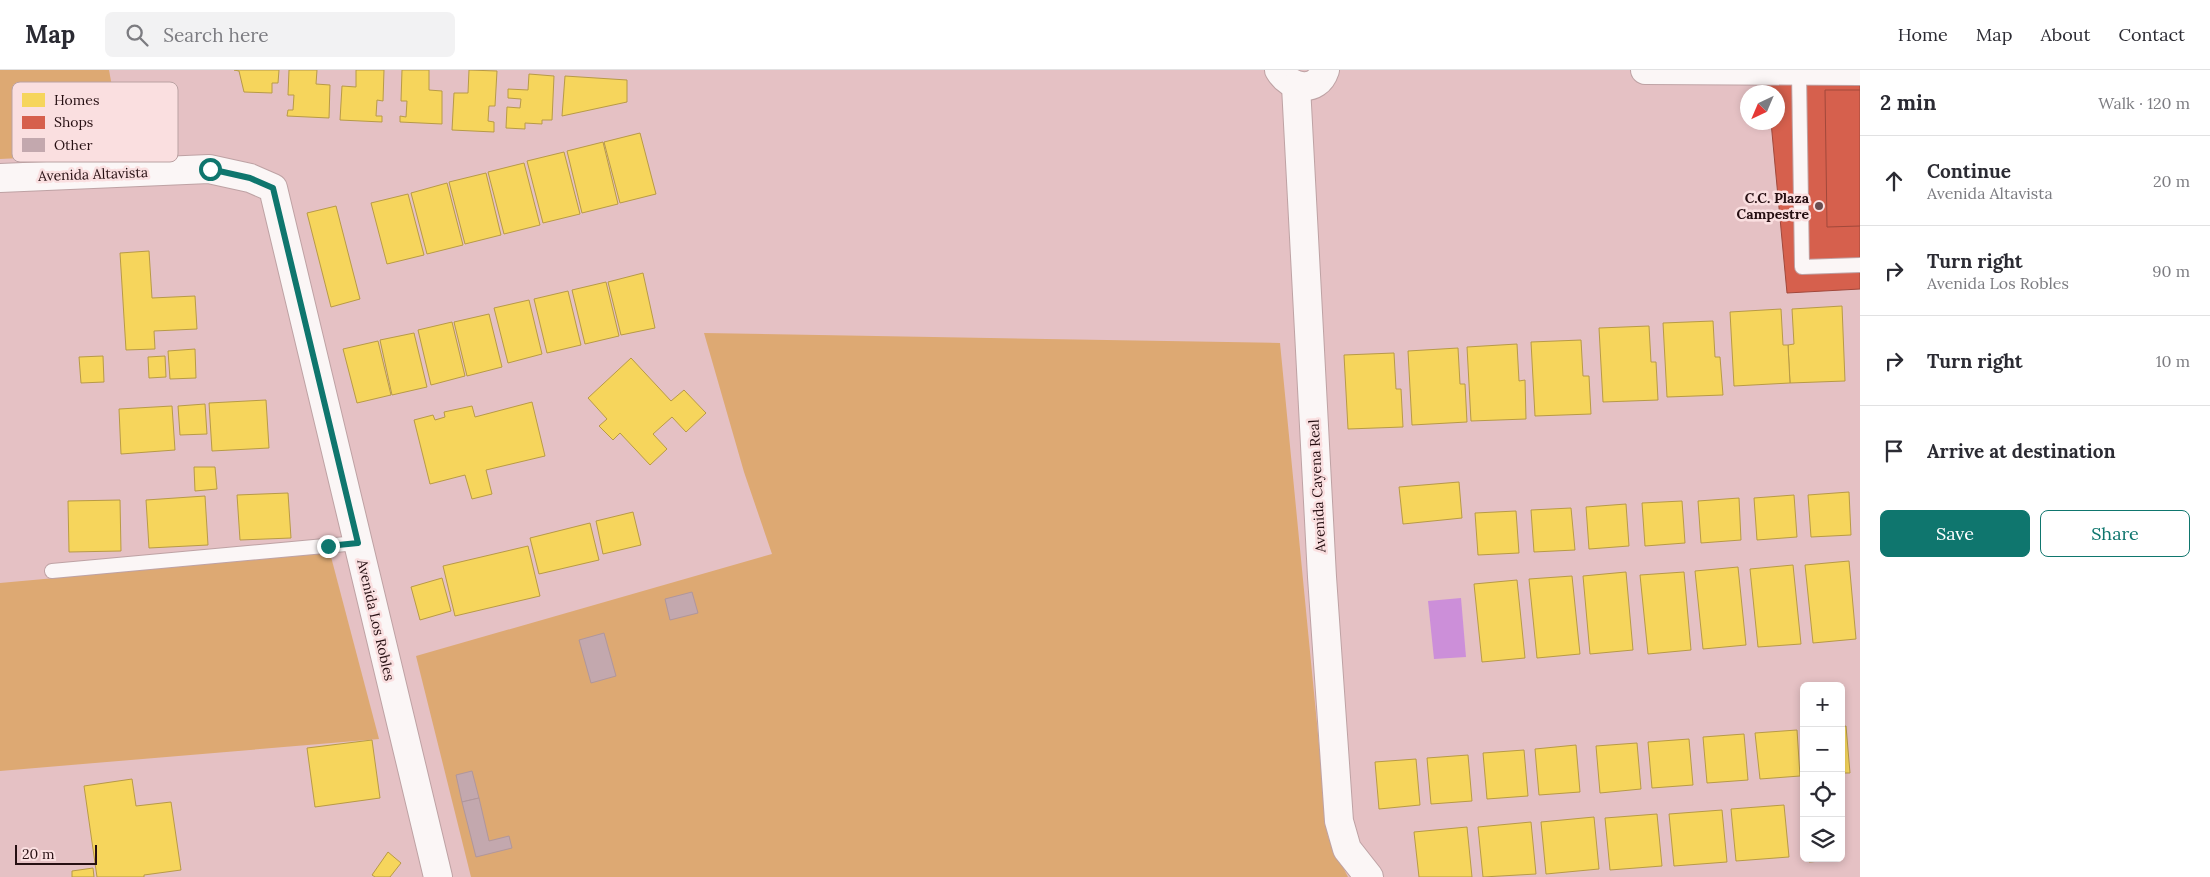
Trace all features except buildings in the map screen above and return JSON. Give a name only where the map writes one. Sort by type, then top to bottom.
[{"type":"street","points":[[1288,78],[1312,84],[1319,80],[1325,70]]},
{"type":"street","points":[[1645,70],[1860,71]]},
{"type":"street","name":"Avenida Cayena Real","points":[[1288,78],[1339,821],[1347,849],[1369,877]]},
{"type":"street","name":"Avenida Altavista","points":[[0,178],[210,169],[250,178],[273,188]]},
{"type":"street","name":"Avenida Los Robles","points":[[273,188],[438,877]]},
{"type":"lane","points":[[1799,72],[1802,267],[1860,265]]},
{"type":"lane","points":[[52,571],[358,543]]},
{"type":"shaded area","points":[[0,70],[109,70],[111,82],[12,82],[12,158],[0,159]]},
{"type":"shaded area","points":[[704,333],[1280,343],[1328,837],[1348,877],[471,877],[416,656],[772,554],[744,472]]},
{"type":"shaded area","points":[[330,553],[379,739],[0,771],[0,583]]},
{"type":"shaded area","points":[[1461,598],[1466,657],[1434,659],[1428,601]]},
{"type":"place","name":"C.C. Plaza Campestre","points":[[1819,206]]},
{"type":"route","points":[[210,169],[250,178],[273,188],[358,543],[328,546]]}]
